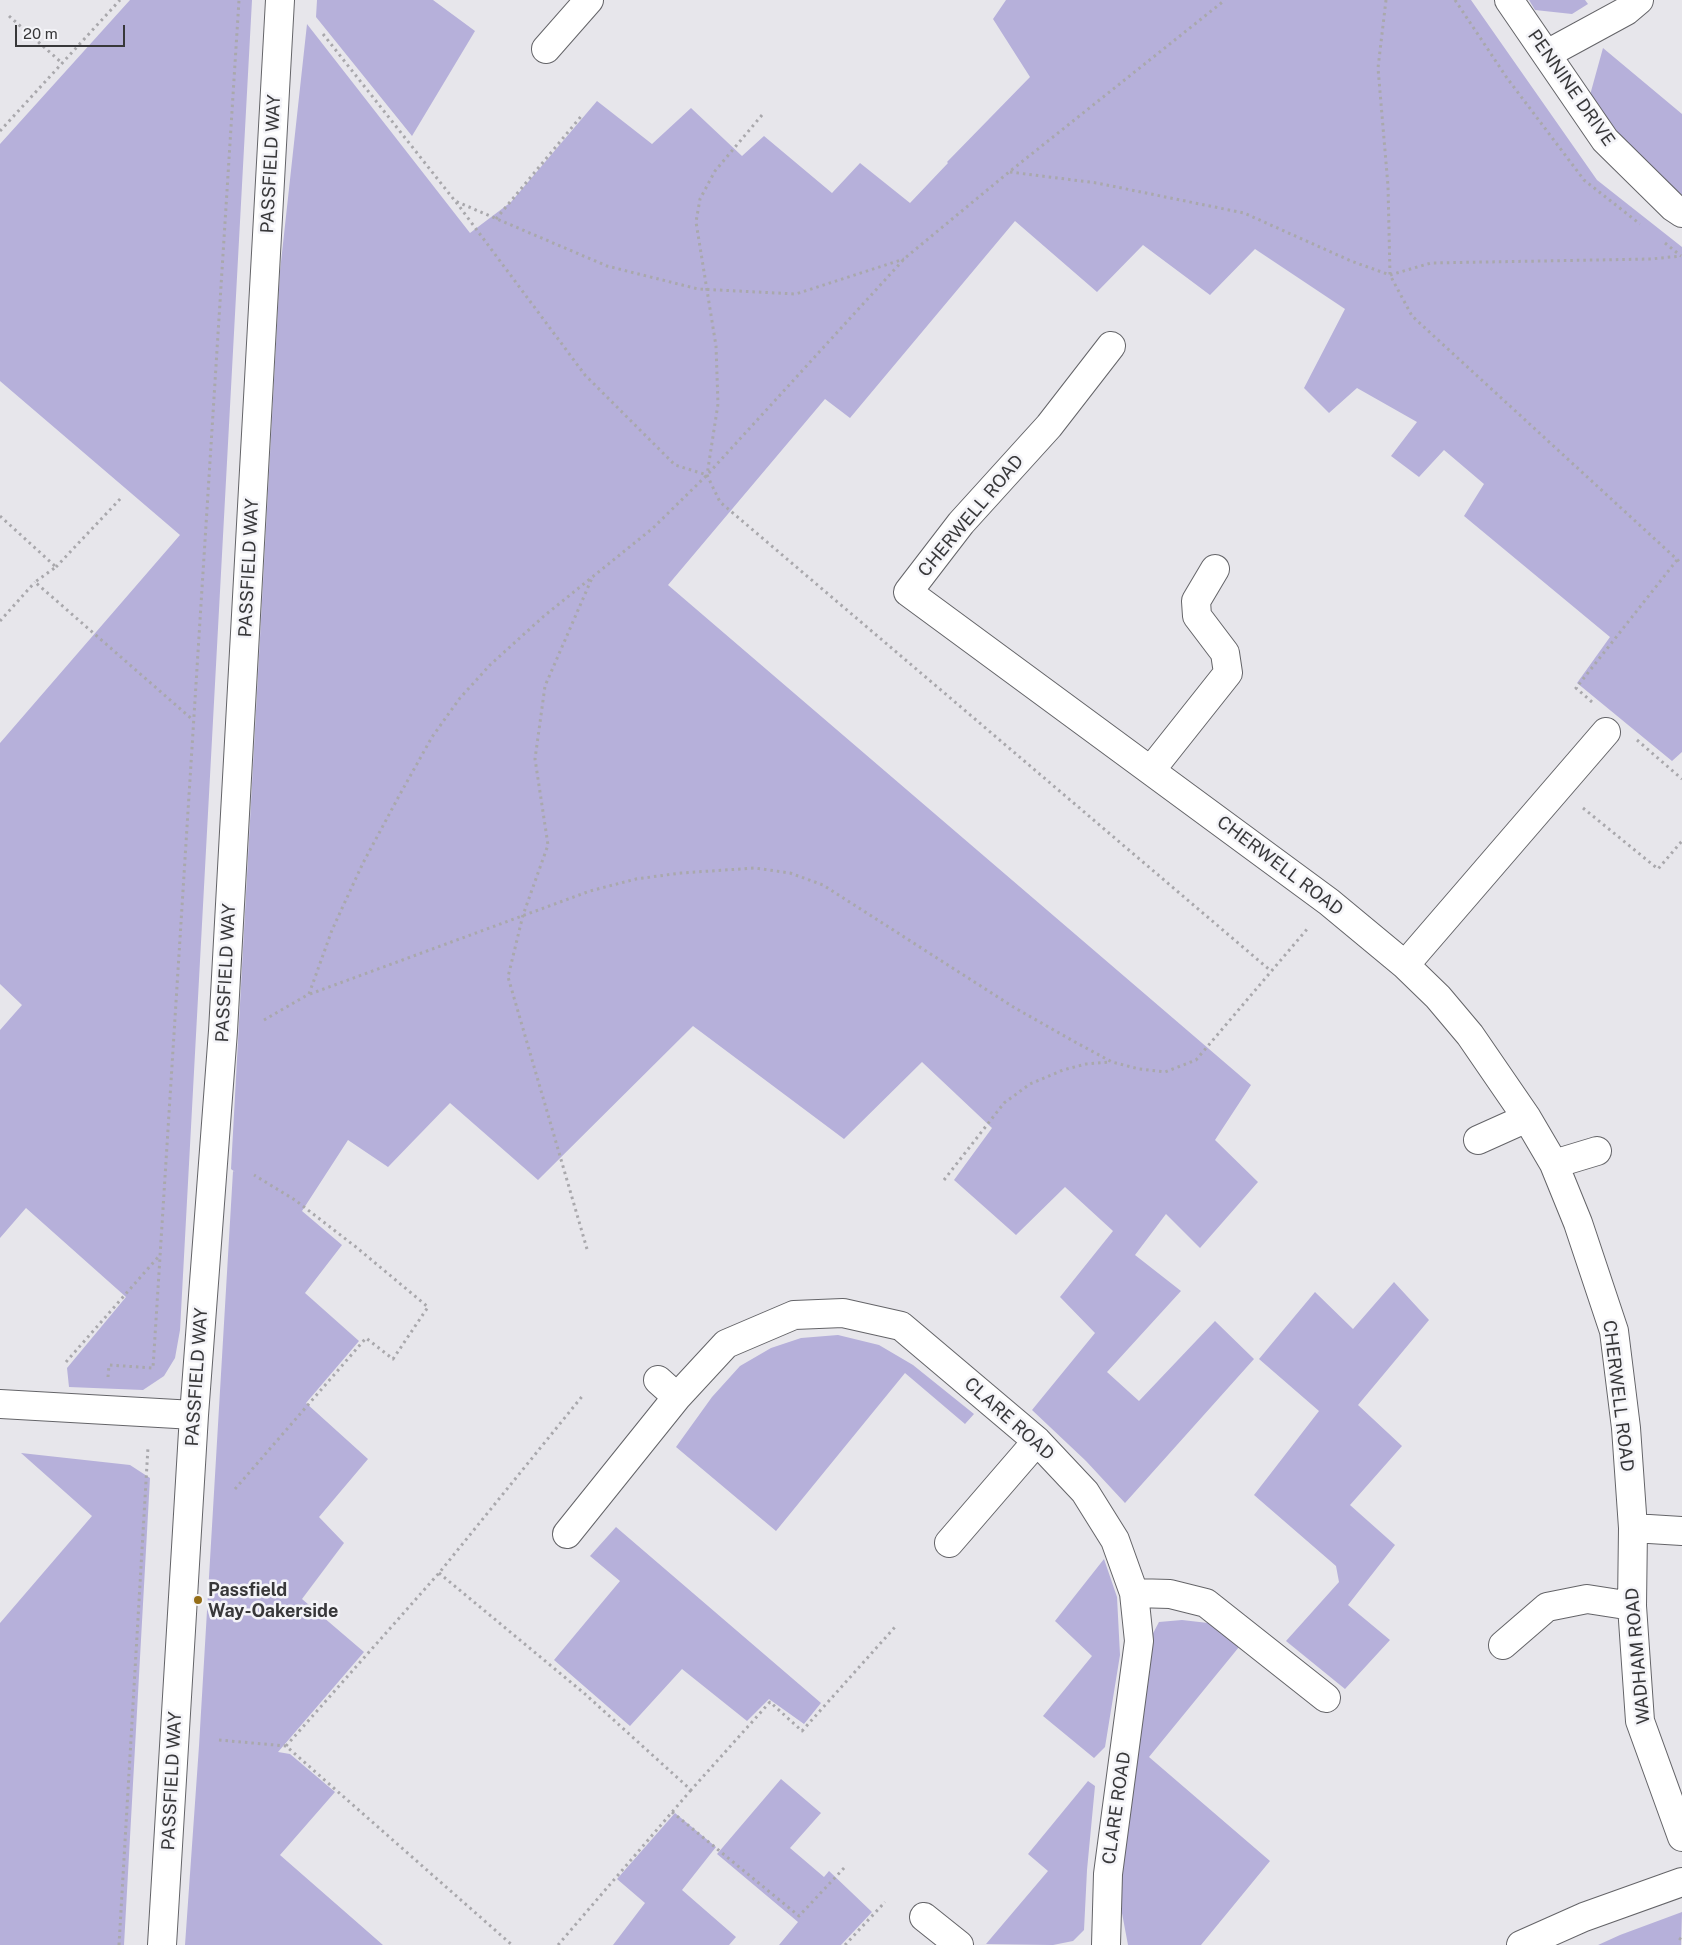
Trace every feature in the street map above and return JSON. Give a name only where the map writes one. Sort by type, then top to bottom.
[{"type":"street","name":"PASSFIELD WAY","points":[[162,1945],[194,1415],[223,1031],[280,0]]},
{"type":"street","points":[[546,50],[589,0]]},
{"type":"street","name":"PENNINE DRIVE","points":[[1509,0],[1605,140],[1674,207],[1682,212]]},
{"type":"street","points":[[1547,54],[1626,11],[1639,0]]},
{"type":"street","name":"CHERWELL ROAD","points":[[1111,346],[1050,426],[961,523],[908,592],[1329,902],[1406,965],[1438,997],[1470,1035],[1527,1118],[1554,1164],[1578,1223],[1614,1331],[1626,1428],[1633,1528]]},
{"type":"street","points":[[1151,770],[1228,673],[1226,653],[1197,616],[1196,601],[1215,569]]},
{"type":"street","points":[[1406,965],[1611,724]]},
{"type":"street","points":[[1478,1140],[1527,1118]]},
{"type":"street","points":[[1554,1164],[1597,1151]]},
{"type":"street","name":"CLARE ROAD","points":[[567,1534],[678,1397],[726,1344],[794,1315],[843,1313],[901,1326],[1037,1441],[1085,1492],[1115,1540],[1134,1593],[1139,1641],[1108,1874],[1106,1945]]},
{"type":"street","points":[[658,1380],[678,1397]]},
{"type":"street","points":[[0,1404],[194,1415]]},
{"type":"street","points":[[949,1543],[1037,1441]]},
{"type":"street","points":[[1633,1528],[1682,1531]]},
{"type":"street","name":"WADHAM ROAD","points":[[1633,1528],[1632,1606],[1640,1721],[1682,1837]]},
{"type":"street","points":[[1134,1593],[1170,1594],[1206,1603],[1326,1698]]},
{"type":"street","points":[[1503,1645],[1547,1607],[1587,1599],[1632,1606]]},
{"type":"street","points":[[1521,1945],[1584,1917],[1682,1882]]},
{"type":"street","points":[[924,1917],[959,1945]]},
{"type":"path","points":[[0,131],[120,0]]},
{"type":"path","points":[[109,1364],[153,1368],[239,0]]},
{"type":"path","points":[[309,994],[332,930],[363,864],[432,737],[460,698],[490,665],[544,616],[653,528],[708,475],[905,258],[1009,172],[1225,0]]},
{"type":"path","points":[[1386,0],[1378,68],[1388,186],[1390,275],[1412,316],[1682,564]]},
{"type":"path","points":[[1455,0],[1507,78],[1584,180],[1644,227]]},
{"type":"path","points":[[9,16],[62,63]]},
{"type":"path","points":[[323,34],[455,201],[585,375],[675,465],[708,475]]},
{"type":"path","points":[[496,219],[583,114]]},
{"type":"path","points":[[1009,172],[1097,183],[1244,213],[1351,261],[1390,275],[1431,263],[1651,259],[1682,256]]},
{"type":"path","points":[[455,201],[607,266],[698,289],[796,294],[905,258]]},
{"type":"path","points":[[1659,239],[1682,256]]},
{"type":"path","points":[[0,621],[34,582],[56,568],[121,498]]},
{"type":"path","points":[[0,516],[56,568]]},
{"type":"path","points":[[1677,560],[1576,688],[1611,724],[1682,779]]},
{"type":"path","points":[[587,1249],[508,977],[522,915],[548,845],[535,760],[545,686],[593,578]]},
{"type":"path","points":[[34,582],[193,720]]},
{"type":"path","points":[[1558,787],[1658,869],[1682,841]]},
{"type":"path","points":[[264,1020],[309,994],[590,891],[636,879],[681,873],[755,868],[790,873],[823,885],[1015,1008],[1112,1062],[1139,1069],[1165,1072],[1196,1060],[1329,902]]},
{"type":"path","points":[[944,1180],[1004,1103],[1030,1084],[1063,1070],[1086,1064],[1112,1062]]},
{"type":"path","points":[[235,1489],[366,1338],[393,1359],[428,1307],[356,1247],[295,1200],[254,1175]]},
{"type":"path","points":[[66,1362],[160,1255]]},
{"type":"path","points":[[286,1746],[440,1572],[584,1394]]},
{"type":"path","points":[[119,1945],[150,1447]]},
{"type":"path","points":[[440,1572],[585,1694],[691,1790]]},
{"type":"path","points":[[558,1945],[691,1790],[770,1702],[802,1731],[895,1627]]},
{"type":"path","points":[[219,1740],[286,1746],[512,1945]]},
{"type":"path","points":[[672,1812],[799,1916],[845,1867]]},
{"type":"path","points":[[845,1945],[885,1902]]},
{"type":"shaded area","points":[[130,0],[252,0],[180,1330],[175,1358],[164,1376],[143,1390],[69,1387],[67,1368],[126,1297],[26,1208],[0,1238],[0,1030],[22,1005],[0,984],[0,743],[180,535],[0,381],[0,144]]},
{"type":"shaded area","points":[[317,0],[433,0],[475,31],[412,136],[316,17]]},
{"type":"shaded area","points":[[1006,0],[1471,0],[1597,180],[1682,247],[1682,752],[1672,761],[1577,683],[1610,637],[1464,516],[1484,484],[1444,450],[1419,477],[1391,456],[1417,422],[1357,388],[1329,413],[1304,388],[1345,309],[1255,249],[1210,295],[1143,245],[1097,292],[1015,221],[850,418],[825,399],[668,585],[1251,1085],[1215,1140],[1258,1182],[1200,1248],[1166,1214],[1135,1255],[1181,1291],[1107,1372],[1139,1401],[1215,1321],[1254,1359],[1125,1503],[1086,1461],[1032,1410],[1095,1333],[1060,1297],[1113,1231],[1065,1187],[1016,1235],[954,1180],[992,1128],[922,1062],[844,1139],[693,1026],[538,1180],[450,1103],[388,1167],[348,1140],[302,1211],[342,1245],[305,1293],[359,1341],[306,1403],[368,1459],[319,1517],[344,1543],[302,1599],[364,1652],[278,1752],[290,1754],[335,1792],[280,1855],[383,1945],[185,1945],[199,1746],[233,1171],[235,1172],[231,1169],[280,271],[307,24],[470,233],[511,202],[597,101],[652,144],[691,108],[742,156],[764,136],[832,193],[860,163],[910,203],[1030,77],[993,19]]},
{"type":"shaded area","points":[[1529,0],[1585,0],[1588,4],[1572,14],[1535,10]]},
{"type":"shaded area","points":[[1603,48],[1682,114],[1682,198],[1613,134],[1590,95]]},
{"type":"shaded area","points":[[1394,1282],[1429,1320],[1358,1405],[1402,1446],[1350,1505],[1395,1545],[1348,1605],[1390,1640],[1345,1689],[1286,1641],[1339,1582],[1336,1566],[1254,1495],[1319,1411],[1259,1359],[1315,1292],[1353,1329]]},
{"type":"shaded area","points":[[838,1335],[879,1345],[913,1365],[974,1414],[965,1424],[905,1373],[776,1531],[676,1447],[712,1397],[740,1366],[771,1348],[801,1338]]},
{"type":"shaded area","points":[[21,1453],[130,1465],[150,1478],[124,1945],[0,1945],[0,1623],[92,1516]]},
{"type":"shaded area","points":[[616,1527],[821,1703],[804,1724],[769,1699],[747,1721],[682,1669],[630,1726],[554,1660],[620,1581],[590,1556]]},
{"type":"shaded area","points":[[1104,1559],[1117,1597],[1120,1655],[1105,1747],[1094,1758],[1043,1716],[1092,1656],[1055,1621]]},
{"type":"shaded area","points":[[1182,1620],[1208,1623],[1239,1647],[1149,1757],[1270,1861],[1201,1945],[1128,1945],[1118,1892],[1150,1639],[1159,1622]]},
{"type":"shaded area","points":[[781,1779],[821,1813],[790,1848],[824,1877],[829,1871],[872,1912],[841,1945],[779,1945],[798,1922],[717,1854]]},
{"type":"shaded area","points":[[1088,1781],[1095,1786],[1087,1870],[1084,1930],[1073,1941],[1053,1945],[986,1944],[1048,1871],[1028,1854]]},
{"type":"shaded area","points":[[675,1813],[716,1847],[682,1890],[736,1937],[729,1945],[613,1945],[645,1903],[617,1879]]},
{"type":"shaded area","points":[[1682,1912],[1681,1945],[1598,1945],[1620,1935]]},
{"type":"place","name":"Passfield Way-Oakerside","points":[[198,1600]]}]
